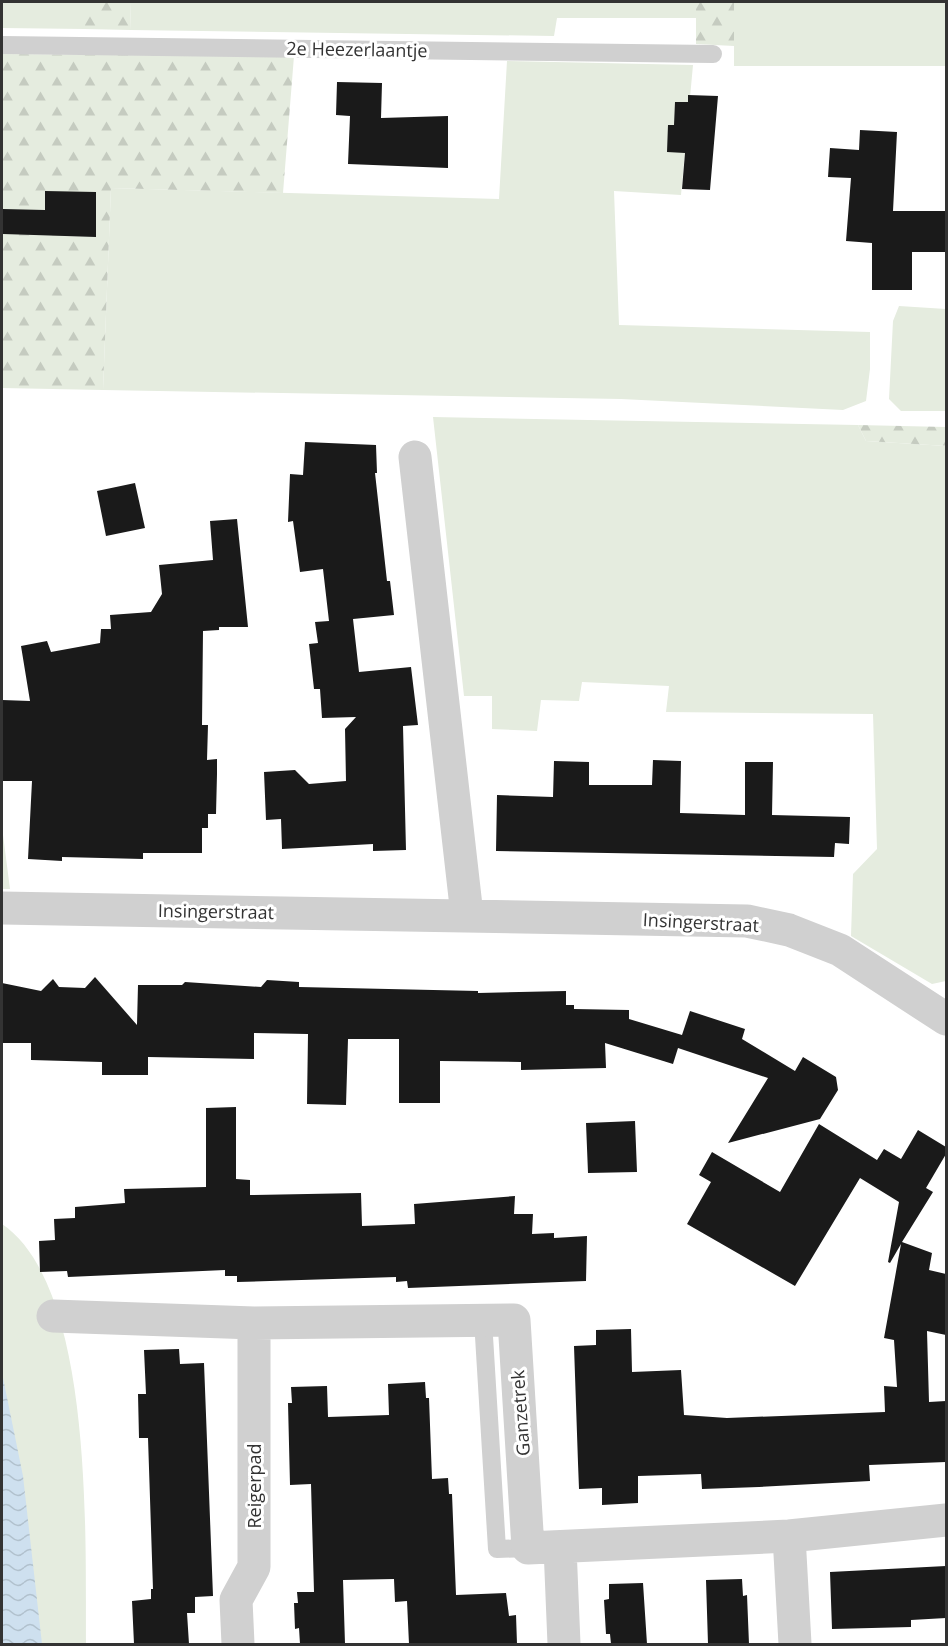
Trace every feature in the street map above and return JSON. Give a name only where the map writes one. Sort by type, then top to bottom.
[{"type":"street","points":[[415,457],[467,915]]},
{"type":"street","name":"Insingerstraat","points":[[2,908],[747,921],[789,930],[840,950],[946,1019]]},
{"type":"street","name":"Ganzetrek","points":[[53,1316],[254,1323],[514,1320],[544,1547]]},
{"type":"street","name":"Reigerpad","points":[[238,1644],[236,1600],[254,1567],[254,1323]]},
{"type":"street","points":[[564,1644],[544,1547],[647,1540],[789,1536],[946,1520]]},
{"type":"street","points":[[789,1536],[795,1644]]},
{"type":"lane","name":"2e Heezerlaantje","points":[[2,45],[713,54]]},
{"type":"green space","points":[[2,2],[85,2],[85,29],[2,28]]},
{"type":"green space","points":[[85,2],[131,2],[130,30],[85,29]]},
{"type":"green space","points":[[131,2],[696,2],[696,18],[557,18],[554,36],[130,30]]},
{"type":"green space","points":[[696,2],[734,2],[734,46],[696,44]]},
{"type":"green space","points":[[734,2],[946,2],[946,66],[734,66]]},
{"type":"green space","points":[[2,54],[294,56],[283,193],[111,188],[103,390],[2,388]]},
{"type":"green space","points":[[507,61],[693,65],[681,195],[614,191],[619,325],[870,332],[870,369],[866,401],[843,410],[621,399],[103,390],[111,188],[499,199]]},
{"type":"green space","points":[[899,306],[946,309],[946,411],[901,411],[889,399],[893,321]]},
{"type":"green space","points":[[433,417],[858,425],[866,441],[946,446],[946,981],[932,984],[851,936],[853,874],[877,849],[873,714],[666,712],[669,686],[582,682],[579,701],[541,700],[537,731],[492,729],[492,696],[464,696]]},
{"type":"green space","points":[[858,425],[946,427],[946,446],[866,441]]},
{"type":"green space","points":[[2,827],[10,889],[2,889]]},
{"type":"green space","points":[[2,1224],[32,1256],[54,1302],[69,1358],[84,1483],[86,1644],[2,1644]]},
{"type":"water","points":[[2,1373],[23,1476],[42,1644],[2,1644]]},
{"type":"building","points":[[337,82],[382,83],[381,118],[448,116],[448,168],[348,164],[350,116],[336,115]]},
{"type":"building","points":[[688,95],[718,96],[710,190],[682,189],[685,153],[667,152],[668,125],[674,125],[675,102],[688,102]]},
{"type":"building","points":[[860,130],[897,132],[893,211],[946,211],[946,252],[912,252],[912,290],[872,290],[872,243],[846,241],[851,178],[828,177],[830,148],[859,150]]},
{"type":"building","points":[[45,191],[96,192],[96,237],[3,234],[3,209],[45,210]]},
{"type":"building","points":[[305,442],[376,445],[377,473],[375,473],[387,581],[390,581],[394,615],[353,619],[359,672],[411,667],[418,725],[403,726],[406,850],[373,851],[373,844],[282,849],[281,819],[266,820],[264,772],[295,770],[309,784],[346,781],[345,729],[356,717],[322,718],[320,689],[314,689],[309,644],[318,643],[315,622],[329,621],[323,569],[300,572],[293,521],[288,522],[290,474],[303,475]]},
{"type":"building","points":[[135,483],[145,528],[106,536],[97,491]]},
{"type":"building","points":[[237,519],[248,627],[219,627],[219,630],[203,631],[202,725],[208,725],[207,760],[217,759],[217,774],[216,814],[208,814],[208,828],[202,828],[202,853],[143,853],[143,859],[62,857],[62,861],[28,859],[32,781],[2,781],[2,700],[30,701],[21,646],[47,641],[51,652],[100,643],[101,629],[111,629],[110,615],[151,612],[162,594],[159,565],[213,560],[210,521]]},
{"type":"building","points":[[653,760],[681,761],[680,813],[745,815],[745,762],[773,762],[772,815],[850,817],[849,844],[835,843],[834,857],[496,851],[497,795],[553,797],[554,761],[589,762],[589,785],[652,785]]},
{"type":"building","points":[[95,977],[137,1025],[138,985],[182,985],[185,982],[261,987],[267,980],[299,982],[299,987],[478,991],[478,993],[566,991],[566,1005],[574,1005],[574,1009],[629,1010],[629,1019],[682,1035],[690,1011],[745,1029],[742,1039],[795,1071],[803,1057],[836,1077],[838,1090],[820,1119],[728,1143],[768,1078],[678,1048],[673,1064],[605,1043],[606,1068],[521,1070],[521,1062],[440,1061],[440,1103],[399,1103],[399,1039],[348,1039],[346,1105],[307,1104],[308,1034],[254,1033],[254,1059],[148,1057],[148,1075],[102,1075],[102,1062],[31,1060],[31,1043],[2,1043],[2,983],[41,991],[53,979],[59,987],[85,988]]},
{"type":"building","points":[[236,1107],[236,1179],[250,1180],[250,1195],[361,1193],[362,1226],[415,1224],[414,1204],[515,1196],[514,1214],[533,1214],[532,1234],[554,1233],[554,1238],[587,1236],[586,1281],[408,1288],[407,1281],[396,1282],[396,1277],[237,1282],[237,1276],[225,1276],[225,1270],[68,1277],[67,1271],[40,1272],[39,1241],[55,1240],[54,1219],[75,1218],[75,1207],[125,1203],[124,1189],[206,1187],[206,1108]]},
{"type":"building","points":[[635,1121],[637,1172],[588,1173],[586,1123]]},
{"type":"building","points":[[819,1124],[877,1160],[884,1149],[901,1159],[918,1130],[946,1147],[946,1154],[926,1188],[933,1192],[902,1242],[932,1253],[929,1270],[946,1274],[946,1335],[927,1331],[929,1402],[946,1401],[946,1462],[869,1465],[870,1481],[759,1487],[702,1489],[701,1474],[638,1476],[638,1503],[602,1505],[602,1488],[579,1489],[578,1463],[574,1346],[596,1345],[596,1330],[631,1329],[632,1372],[681,1370],[684,1415],[727,1418],[885,1412],[884,1386],[897,1387],[894,1340],[884,1338],[901,1244],[890,1263],[888,1262],[899,1202],[860,1178],[795,1286],[687,1224],[711,1182],[699,1175],[712,1152],[780,1192]]},
{"type":"building","points":[[179,1349],[180,1364],[204,1363],[213,1596],[195,1597],[195,1613],[187,1613],[189,1644],[134,1644],[132,1601],[151,1599],[151,1589],[153,1589],[148,1438],[139,1438],[138,1394],[146,1394],[144,1350]]},
{"type":"building","points":[[425,1382],[426,1398],[429,1398],[432,1479],[448,1478],[449,1494],[452,1494],[456,1595],[506,1593],[509,1616],[516,1615],[517,1644],[409,1644],[407,1601],[395,1602],[394,1579],[343,1580],[345,1644],[300,1644],[299,1628],[295,1629],[294,1603],[298,1603],[297,1592],[314,1592],[311,1484],[290,1485],[288,1403],[292,1403],[291,1387],[327,1386],[328,1417],[389,1415],[388,1384]]},
{"type":"building","points":[[946,1566],[946,1618],[911,1620],[911,1627],[832,1629],[830,1572]]},
{"type":"building","points":[[742,1579],[743,1596],[747,1595],[749,1644],[708,1644],[706,1580]]},
{"type":"building","points":[[643,1583],[647,1644],[611,1644],[610,1634],[606,1634],[604,1600],[609,1599],[609,1584]]}]
